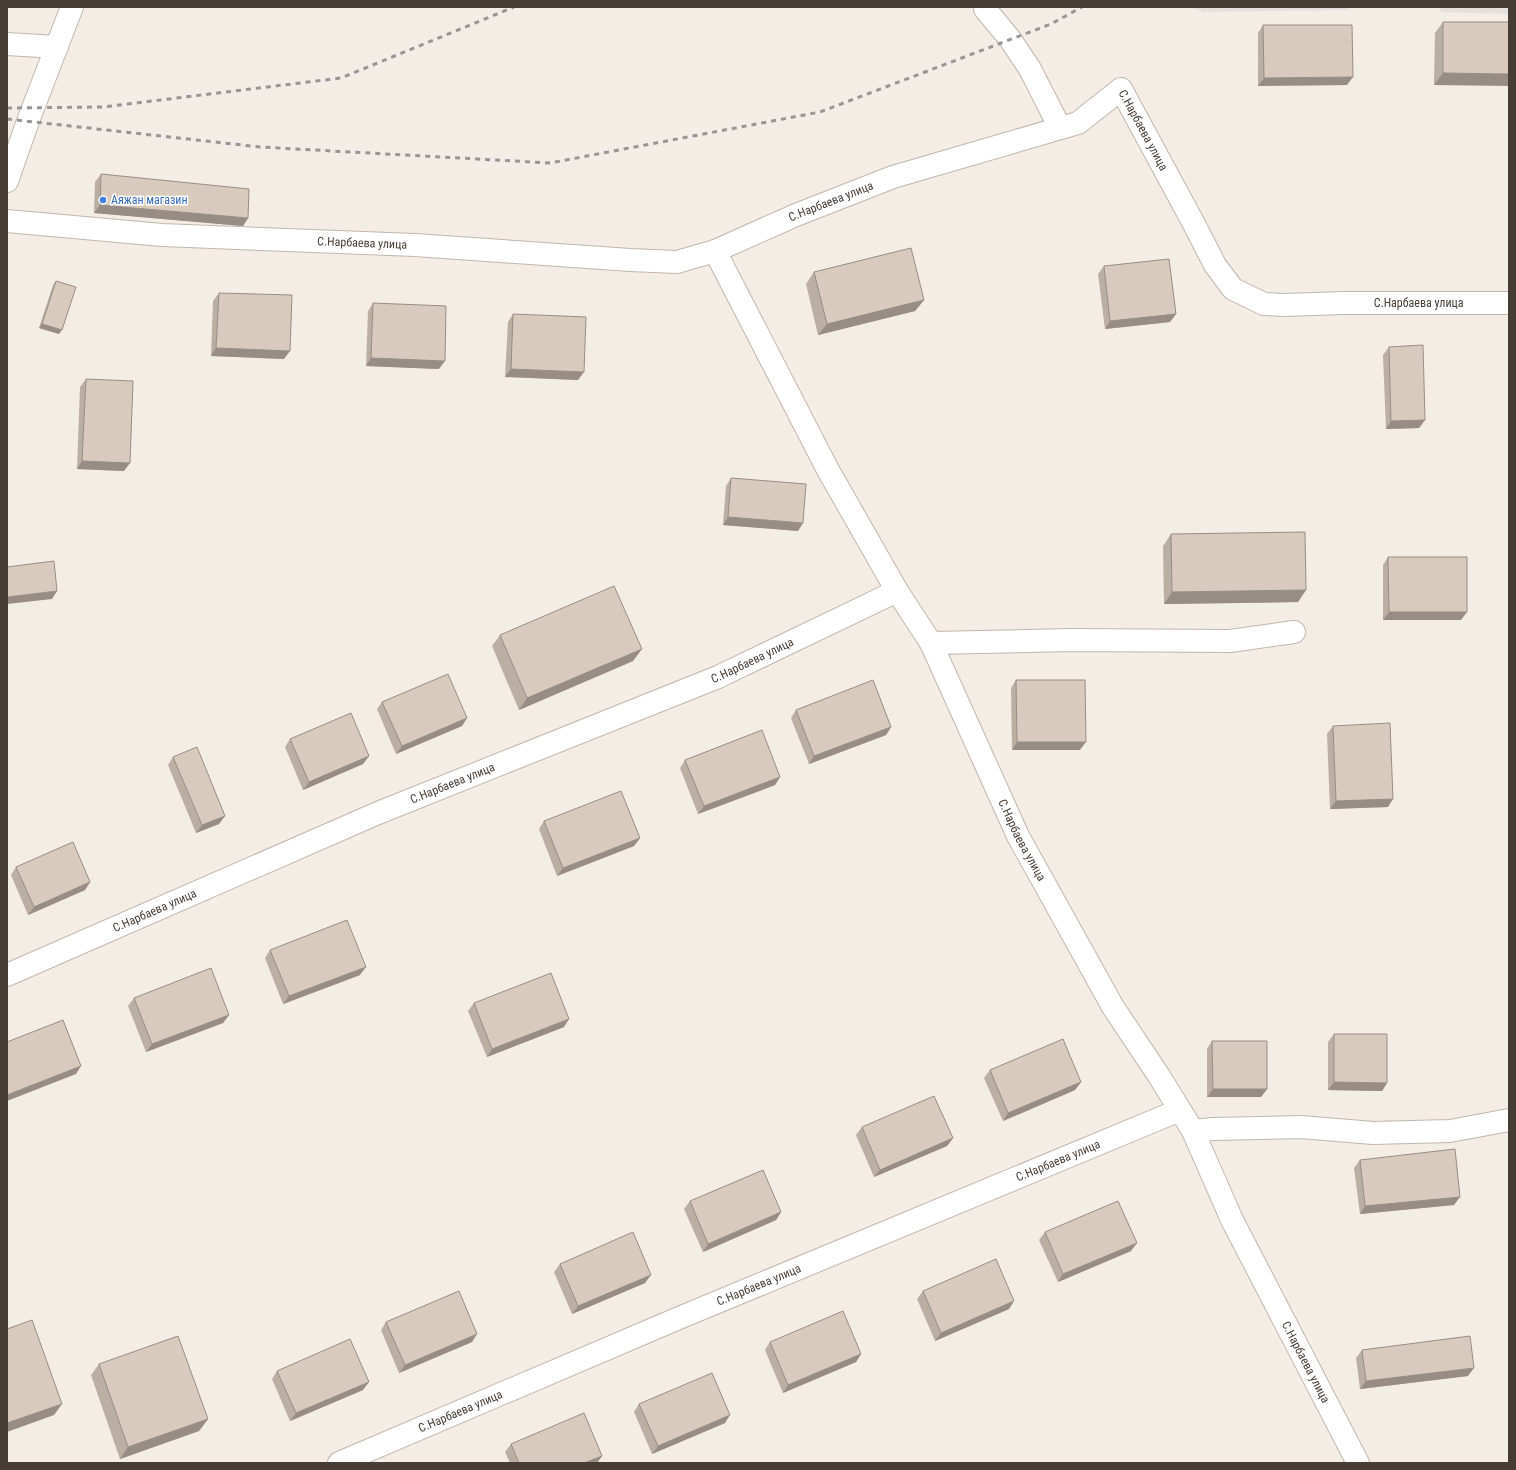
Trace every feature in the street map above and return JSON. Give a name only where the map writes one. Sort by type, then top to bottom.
[{"type":"street","points":[[7,181],[72,7]]},
{"type":"street","points":[[985,9],[1010,39],[1030,69],[1060,128]]},
{"type":"street","points":[[7,44],[57,47]]},
{"type":"street","name":"С.Нарбаева улица","points":[[7,221],[162,235],[414,245],[677,262],[715,251],[796,215],[893,177],[1078,123],[1121,89],[1215,266],[1233,288],[1264,304],[1509,303]]},
{"type":"street","name":"С.Нарбаева улица","points":[[715,251],[828,470],[897,591],[931,643],[1018,836],[1113,1007],[1159,1076],[1193,1132],[1232,1220],[1358,1463]]},
{"type":"street","name":"С.Нарбаева улица","points":[[7,975],[378,813],[718,677],[897,591]]},
{"type":"street","points":[[931,643],[1072,640],[1230,641],[1294,632]]},
{"type":"street","name":"С.Нарбаева улица","points":[[339,1463],[708,1306],[1180,1110]]},
{"type":"street","points":[[1193,1132],[1213,1129],[1301,1127],[1373,1133],[1442,1131],[1509,1120]]},
{"type":"shaded area","points":[[1190,7],[1349,7],[1348,10],[1203,12]]},
{"type":"shaded area","points":[[1440,7],[1509,7],[1509,14],[1441,12]]},
{"type":"building","points":[[1443,22],[1509,22],[1509,74],[1443,73]]},
{"type":"building","points":[[1263,25],[1352,25],[1353,77],[1264,78]]},
{"type":"building","points":[[101,174],[249,189],[248,218],[100,205]]},
{"type":"building","points":[[911,248],[924,300],[827,324],[814,272]]},
{"type":"building","points":[[1169,259],[1176,314],[1110,321],[1104,266]]},
{"type":"building","points":[[56,281],[76,287],[62,330],[42,324]]},
{"type":"building","points":[[219,293],[292,295],[290,351],[216,348]]},
{"type":"building","points":[[373,303],[446,306],[445,361],[371,358]]},
{"type":"building","points":[[513,314],[586,317],[584,372],[511,369]]},
{"type":"building","points":[[1423,345],[1425,420],[1391,421],[1389,347]]},
{"type":"building","points":[[86,379],[133,381],[130,463],[82,461]]},
{"type":"building","points":[[731,478],[806,484],[803,523],[728,517]]},
{"type":"building","points":[[1305,532],[1306,590],[1172,592],[1171,534]]},
{"type":"building","points":[[1388,557],[1467,557],[1467,612],[1389,612]]},
{"type":"building","points":[[54,561],[57,591],[7,597],[7,567]]},
{"type":"building","points":[[614,586],[642,649],[527,698],[500,635]]},
{"type":"building","points":[[448,674],[467,718],[402,746],[382,702]]},
{"type":"building","points":[[873,680],[891,727],[814,756],[796,710]]},
{"type":"building","points":[[1016,680],[1085,680],[1086,742],[1017,742]]},
{"type":"building","points":[[351,713],[369,756],[309,782],[290,739]]},
{"type":"building","points":[[1390,723],[1393,799],[1336,801],[1333,726]]},
{"type":"building","points":[[762,730],[780,777],[704,806],[685,760]]},
{"type":"building","points":[[197,747],[225,816],[202,825],[173,757]]},
{"type":"building","points":[[621,791],[640,838],[563,868],[544,821]]},
{"type":"building","points":[[73,842],[90,882],[34,907],[16,867]]},
{"type":"building","points":[[347,920],[366,967],[289,996],[270,950]]},
{"type":"building","points":[[211,968],[229,1015],[152,1044],[134,998]]},
{"type":"building","points":[[551,973],[569,1019],[492,1049],[474,1003]]},
{"type":"building","points":[[63,1020],[81,1066],[7,1095],[7,1042]]},
{"type":"building","points":[[1334,1034],[1387,1034],[1387,1083],[1334,1082]]},
{"type":"building","points":[[1063,1039],[1081,1082],[1008,1113],[990,1070]]},
{"type":"building","points":[[1212,1041],[1267,1041],[1267,1089],[1213,1089]]},
{"type":"building","points":[[934,1096],[953,1138],[880,1170],[862,1127]]},
{"type":"building","points":[[1455,1149],[1460,1197],[1365,1206],[1360,1160]]},
{"type":"building","points":[[763,1170],[781,1212],[708,1244],[690,1201]]},
{"type":"building","points":[[1118,1201],[1137,1243],[1063,1274],[1045,1232]]},
{"type":"building","points":[[633,1232],[651,1275],[578,1306],[560,1264]]},
{"type":"building","points":[[996,1259],[1014,1301],[941,1333],[923,1291]]},
{"type":"building","points":[[459,1291],[477,1334],[405,1365],[386,1322]]},
{"type":"building","points":[[843,1311],[861,1354],[788,1385],[770,1342]]},
{"type":"building","points":[[32,1320],[62,1404],[7,1423],[7,1329]]},
{"type":"building","points":[[178,1336],[208,1419],[128,1447],[99,1364]]},
{"type":"building","points":[[1470,1336],[1474,1368],[1366,1381],[1362,1350]]},
{"type":"building","points":[[350,1339],[369,1382],[296,1413],[277,1371]]},
{"type":"building","points":[[712,1373],[730,1415],[658,1446],[639,1404]]},
{"type":"building","points":[[584,1413],[602,1456],[584,1463],[519,1463],[511,1444]]},
{"type":"railway","points":[[7,108],[103,107],[341,78],[514,7]]},
{"type":"railway","points":[[7,119],[260,147],[550,163],[820,112],[1051,24],[1082,7]]},
{"type":"place","name":"Аяжан магазин","points":[[103,200]]}]
